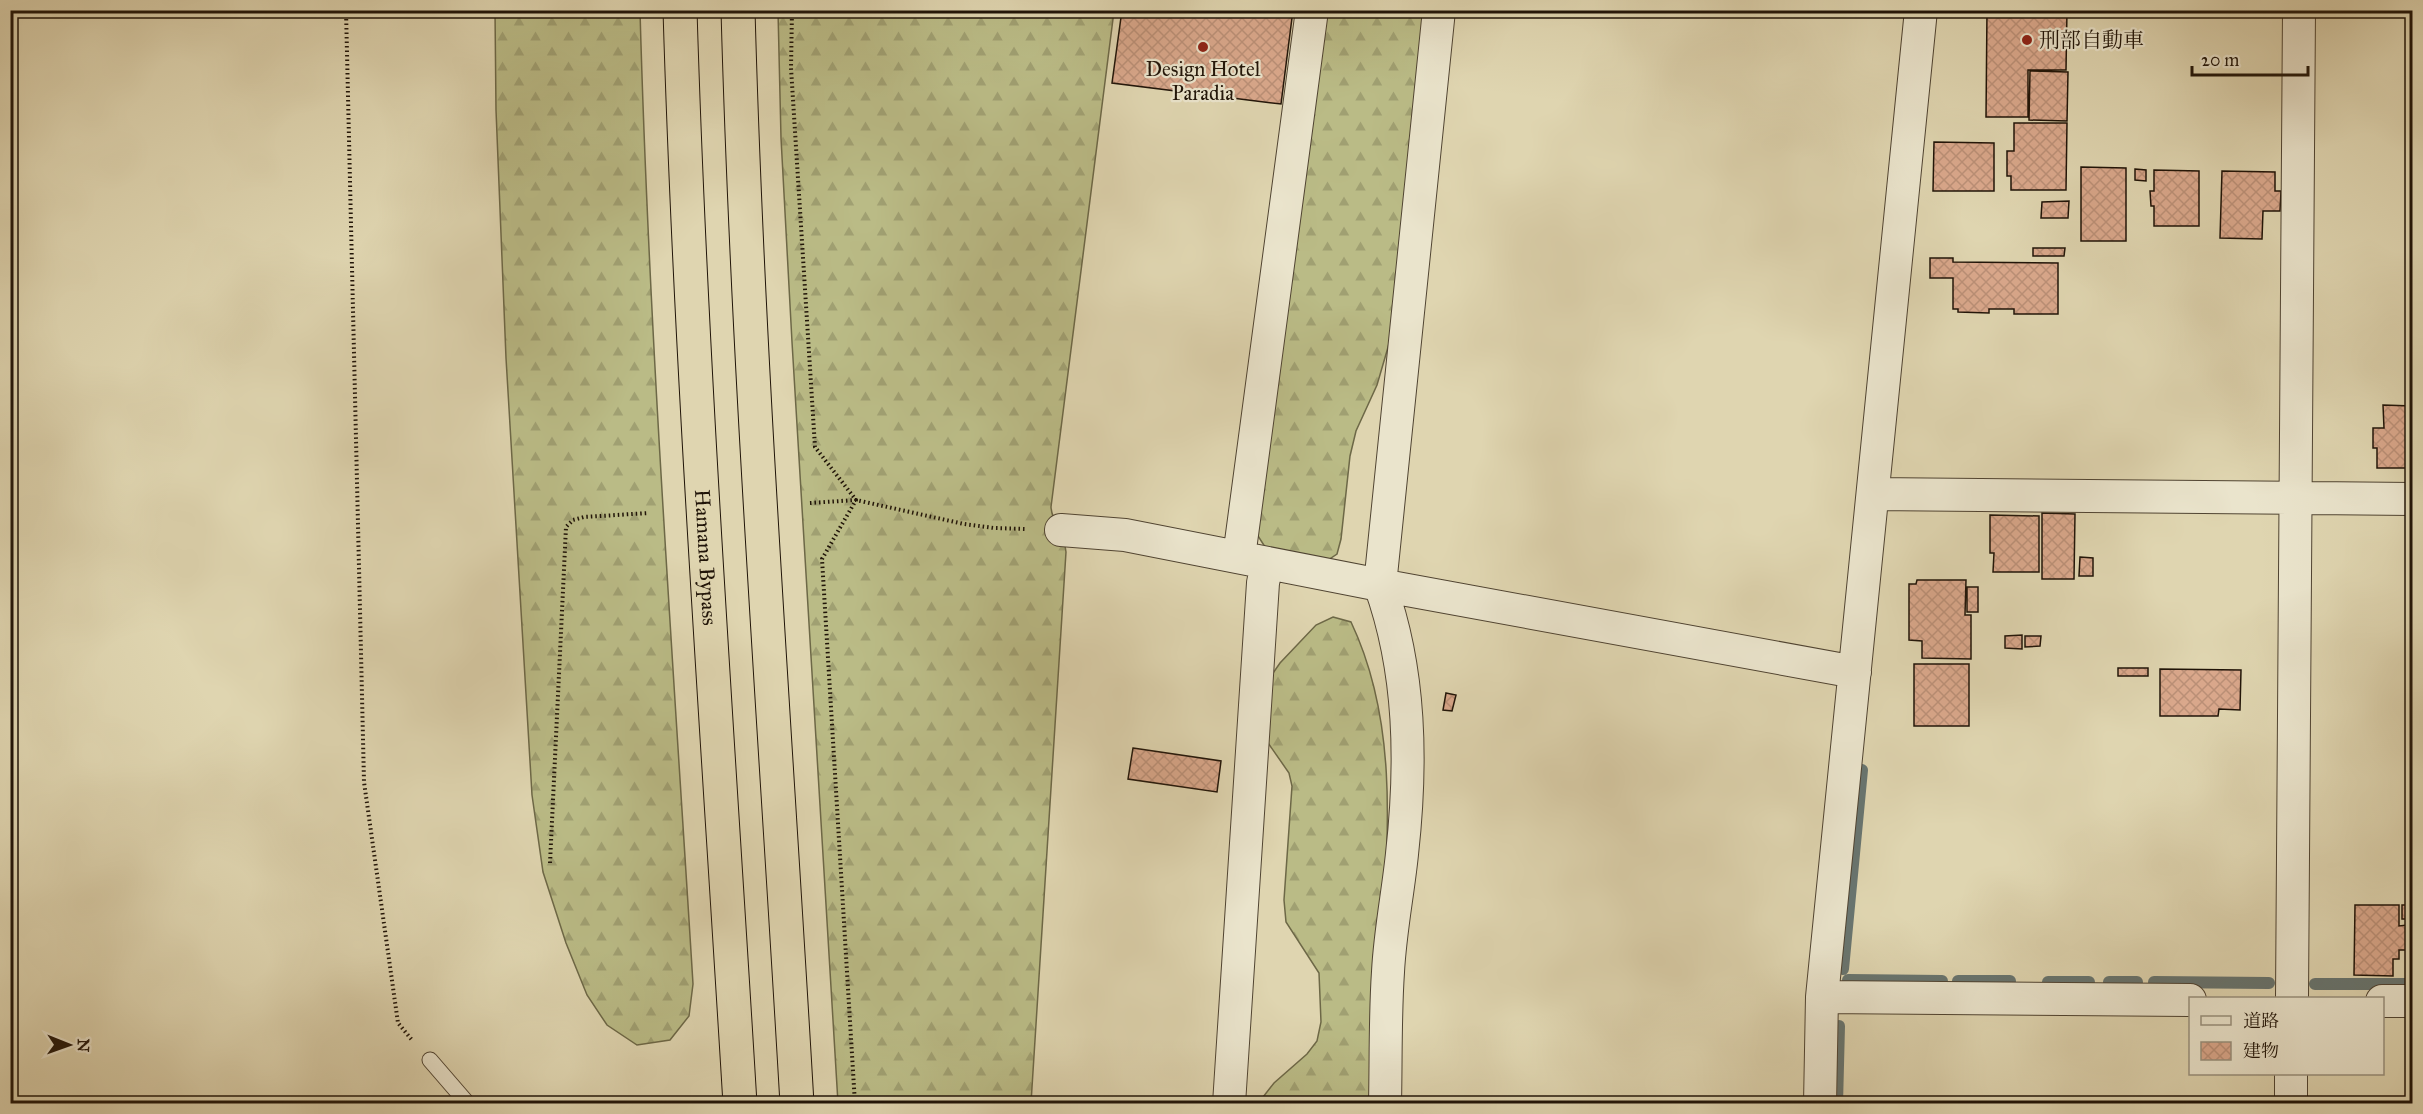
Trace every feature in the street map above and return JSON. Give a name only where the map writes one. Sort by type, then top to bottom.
[{"type":"highway","name":"Hamana Bypass","points":[[680,10],[694,348],[740,1104]]},
{"type":"highway","points":[[738,10],[741,139],[752,345],[797,1104]]},
{"type":"street","points":[[1229,1104],[1263,583],[1253,560],[1312,10]]},
{"type":"street","points":[[1385,1104],[1388,971],[1405,825],[1408,757],[1406,709],[1400,661],[1390,614],[1380,585],[1439,10]]},
{"type":"street","points":[[1820,1104],[1822,997],[1921,10]]},
{"type":"street","points":[[2292,997],[2300,10]]},
{"type":"street","points":[[1873,494],[2412,499]]},
{"type":"street","points":[[1061,530],[1125,535],[1380,585],[1855,672]]},
{"type":"street","points":[[1822,997],[2189,1000]]},
{"type":"street","points":[[2384,1001],[2412,1002]]},
{"type":"street","points":[[2291,1075],[2291,1104]]},
{"type":"lane","points":[[430,1060],[468,1104]]},
{"type":"path","points":[[346,10],[364,782],[398,1023],[430,1060]]},
{"type":"path","points":[[792,10],[791,69],[815,447],[856,500]]},
{"type":"path","points":[[855,1104],[822,559],[856,500]]},
{"type":"path","points":[[810,503],[856,500],[971,525],[1061,530]]},
{"type":"path","points":[[550,863],[566,527],[573,520],[584,516],[650,513]]},
{"type":"green space","points":[[495,11],[640,11],[655,376],[693,984],[689,1016],[670,1040],[637,1045],[607,1025],[587,995],[566,943],[543,872],[532,795],[506,358],[496,110]]},
{"type":"green space","points":[[778,11],[1114,11],[1051,507],[1066,552],[1031,1103],[838,1103],[792,342],[781,138]]},
{"type":"green space","points":[[1324,11],[1425,11],[1391,337],[1377,385],[1356,431],[1350,456],[1341,539],[1337,554],[1325,562],[1267,550],[1258,536],[1257,517]]},
{"type":"green space","points":[[1333,617],[1351,622],[1366,659],[1383,735],[1387,853],[1371,1103],[1262,1104],[1263,1097],[1274,1083],[1307,1054],[1317,1041],[1321,1022],[1319,973],[1286,922],[1284,900],[1292,786],[1289,773],[1266,740],[1271,676],[1280,663],[1316,625]]},
{"type":"building","name":"Design Hotel Paradia","points":[[1122,10],[1293,10],[1281,104],[1112,83]]},
{"type":"building","name":"刑部自動車","points":[[1987,10],[2067,10],[2066,70],[2028,70],[2028,117],[1986,117]]},
{"type":"building","points":[[2030,71],[2068,72],[2067,121],[2029,120]]},
{"type":"building","points":[[2014,123],[2067,123],[2066,190],[2011,190],[2011,176],[2007,176],[2007,151],[2014,151]]},
{"type":"building","points":[[1934,142],[1994,143],[1994,191],[1933,191]]},
{"type":"building","points":[[2081,167],[2126,168],[2126,241],[2081,241]]},
{"type":"building","points":[[2135,169],[2146,170],[2146,181],[2135,180]]},
{"type":"building","points":[[2154,170],[2199,171],[2199,226],[2154,226],[2154,206],[2151,206],[2150,191],[2154,191]]},
{"type":"building","points":[[2222,171],[2275,172],[2275,191],[2281,191],[2280,211],[2263,211],[2262,239],[2220,238]]},
{"type":"building","points":[[2069,201],[2068,218],[2041,218],[2042,202]]},
{"type":"building","points":[[2033,248],[2065,248],[2064,256],[2033,256]]},
{"type":"building","points":[[1930,258],[1953,258],[1953,262],[2058,263],[2058,314],[2014,314],[2014,309],[1989,309],[1989,313],[1958,312],[1958,309],[1953,309],[1953,278],[1930,278]]},
{"type":"building","points":[[2383,405],[2412,406],[2412,468],[2377,468],[2377,448],[2373,448],[2373,428],[2384,428]]},
{"type":"building","points":[[2042,513],[2075,514],[2074,579],[2042,579]]},
{"type":"building","points":[[1990,515],[2039,516],[2039,572],[1993,572],[1994,553],[1990,553]]},
{"type":"building","points":[[2080,557],[2093,558],[2093,576],[2079,576]]},
{"type":"building","points":[[1917,580],[1966,580],[1965,615],[1971,615],[1971,659],[1922,658],[1922,641],[1909,640],[1909,584],[1916,584]]},
{"type":"building","points":[[1967,587],[1978,587],[1978,612],[1967,612]]},
{"type":"building","points":[[2022,635],[2022,649],[2005,648],[2005,636]]},
{"type":"building","points":[[2025,636],[2041,636],[2040,646],[2025,647]]},
{"type":"building","points":[[1914,664],[1969,664],[1969,726],[1914,726]]},
{"type":"building","points":[[2118,668],[2148,668],[2148,676],[2118,676]]},
{"type":"building","points":[[2160,669],[2241,670],[2240,710],[2219,709],[2218,716],[2160,716]]},
{"type":"building","points":[[1446,693],[1456,695],[1452,711],[1443,710]]},
{"type":"building","points":[[1133,748],[1221,761],[1217,792],[1128,779]]},
{"type":"building","points":[[2355,905],[2399,905],[2399,926],[2407,925],[2407,950],[2399,950],[2399,959],[2393,959],[2393,976],[2354,975]]},
{"type":"building","points":[[2402,905],[2412,905],[2412,919],[2402,919]]},
{"type":"waterway","points":[[1843,969],[1862,770]]},
{"type":"waterway","points":[[1848,980],[1942,981]]},
{"type":"waterway","points":[[1958,981],[2010,981]]},
{"type":"waterway","points":[[2048,982],[2089,982]]},
{"type":"waterway","points":[[2109,982],[2137,982]]},
{"type":"waterway","points":[[2154,982],[2269,983]]},
{"type":"waterway","points":[[2315,984],[2412,984]]},
{"type":"waterway","points":[[1837,1104],[1839,1026]]},
{"type":"place","name":"刑部自動車","points":[[2027,40]]},
{"type":"place","name":"Design Hotel Paradia","points":[[1203,47]]}]
